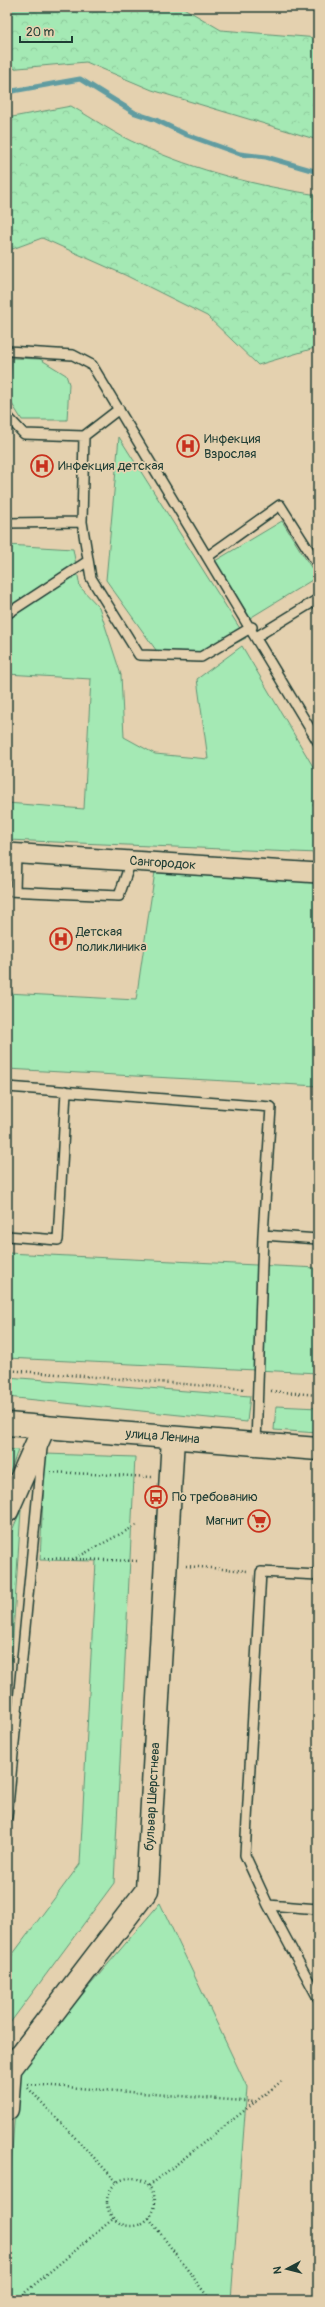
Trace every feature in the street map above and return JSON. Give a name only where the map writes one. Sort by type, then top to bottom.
[{"type":"street","name":"Сангородок","points":[[12,854],[318,873]]},
{"type":"street","name":"улица Ленина","points":[[7,1424],[318,1449]]},
{"type":"street","points":[[7,1510],[44,1427]]},
{"type":"street","name":"бульвар Шерстнева","points":[[7,2109],[10,2069],[147,1890],[173,1438]]},
{"type":"lane","points":[[7,351],[73,355],[92,365],[207,556],[252,627],[256,637],[318,742]]},
{"type":"lane","points":[[7,416],[24,434],[84,436],[119,409]]},
{"type":"lane","points":[[84,436],[82,522],[91,578],[139,655],[201,657],[252,627]]},
{"type":"lane","points":[[207,556],[280,504],[318,565]]},
{"type":"lane","points":[[7,523],[82,522]]},
{"type":"lane","points":[[7,614],[88,562]]},
{"type":"lane","points":[[256,637],[318,599]]},
{"type":"lane","points":[[12,854],[11,891],[119,896],[131,861]]},
{"type":"lane","points":[[7,1087],[270,1107],[263,1235],[256,1444]]},
{"type":"lane","points":[[7,1236],[58,1240],[66,1091]]},
{"type":"lane","points":[[263,1235],[318,1238]]},
{"type":"lane","points":[[7,1816],[44,1427]]},
{"type":"lane","points":[[318,1575],[261,1572],[244,1855],[268,1905],[318,1998]]},
{"type":"lane","points":[[268,1905],[318,1909]]},
{"type":"path","points":[[7,1370],[318,1395]]},
{"type":"path","points":[[40,1471],[171,1478]]},
{"type":"path","points":[[74,1559],[137,1525]]},
{"type":"path","points":[[32,1558],[139,1561]]},
{"type":"path","points":[[166,1565],[261,1572]]},
{"type":"path","points":[[149,2186],[283,2080]]},
{"type":"path","points":[[117,2182],[24,2084],[256,2102]]},
{"type":"path","points":[[127,2178],[138,2179],[149,2186],[155,2197],[154,2210],[149,2218],[137,2226],[125,2226],[113,2219],[107,2207],[108,2193],[117,2182],[127,2178]]},
{"type":"path","points":[[149,2218],[210,2300]]},
{"type":"path","points":[[16,2300],[113,2219]]},
{"type":"green space","points":[[7,7],[182,7],[221,30],[318,38],[318,140],[152,90],[86,62],[7,69]]},
{"type":"green space","points":[[71,106],[131,141],[183,163],[250,182],[318,195],[318,347],[258,365],[207,316],[125,275],[42,238],[7,251],[7,118]]},
{"type":"green space","points":[[12,358],[40,359],[66,375],[69,384],[67,420],[22,420],[9,399]]},
{"type":"green space","points":[[119,437],[246,638],[207,658],[161,657],[106,580]]},
{"type":"green space","points":[[282,521],[317,577],[250,618],[215,561]]},
{"type":"green space","points":[[7,545],[73,549],[80,587],[99,607],[121,675],[124,737],[155,754],[208,759],[197,679],[242,646],[318,775],[318,794],[313,805],[318,807],[318,853],[7,840],[7,803],[84,809],[91,679],[7,674]]},
{"type":"green space","points":[[156,865],[318,874],[318,1086],[7,1069],[7,993],[136,1000]]},
{"type":"green space","points":[[7,1253],[318,1268],[318,1373],[7,1358]]},
{"type":"green space","points":[[7,1377],[250,1396],[247,1422],[7,1397]]},
{"type":"green space","points":[[276,1406],[318,1408],[318,1433],[274,1430]]},
{"type":"green space","points":[[7,1449],[18,1450],[7,1480]]},
{"type":"green space","points":[[45,1454],[135,1457],[114,1883],[7,2027],[7,1962],[80,1864],[96,1561],[40,1560]]},
{"type":"green space","points":[[21,1510],[7,1729],[7,1542]]},
{"type":"green space","points":[[160,1903],[247,2087],[231,2300],[7,2300],[7,2218],[18,2070]]},
{"type":"waterway","points":[[7,92],[80,79],[135,113],[156,120],[187,135],[240,154],[266,157],[318,172]]},
{"type":"place","name":"Инфекция Взрослая","points":[[188,446]]},
{"type":"place","name":"Инфекция детская","points":[[42,466]]},
{"type":"place","name":"Детская поликлиника","points":[[61,939]]},
{"type":"place","name":"По требованию","points":[[156,1497]]},
{"type":"place","name":"Магнит","points":[[259,1521]]}]
